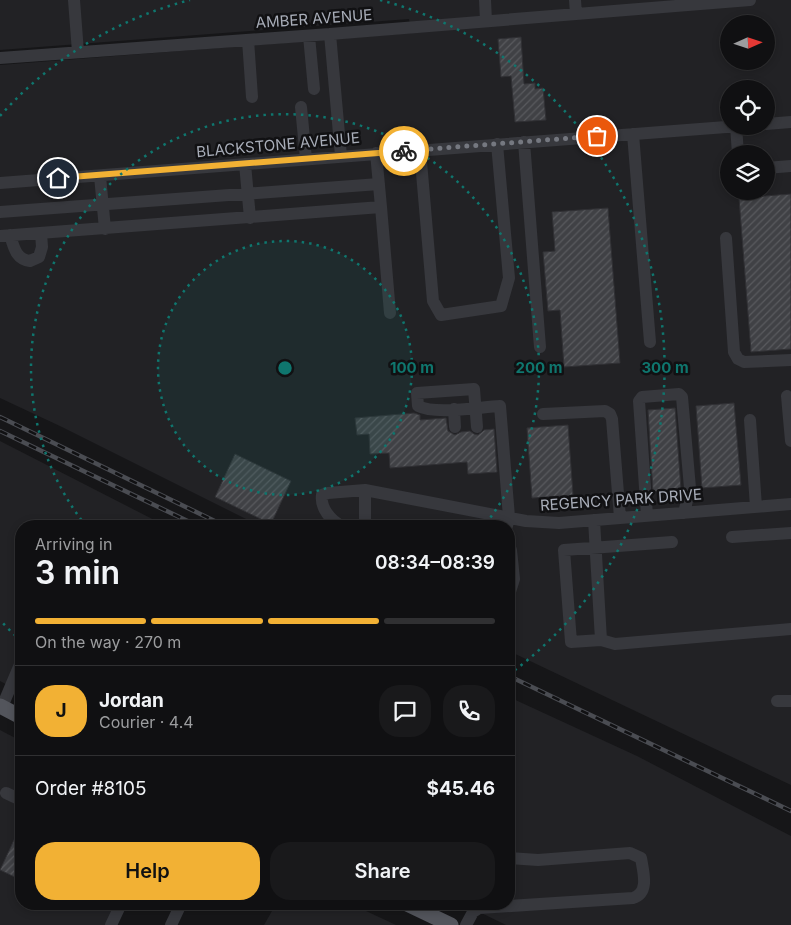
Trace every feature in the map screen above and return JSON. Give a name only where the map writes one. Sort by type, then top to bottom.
[{"type":"main road","points":[[1,707],[15,714]]},
{"type":"main road","points":[[414,910],[426,920],[450,925]]},
{"type":"street","points":[[74,0],[78,52]]},
{"type":"street","points":[[485,0],[486,21]]},
{"type":"street","points":[[575,0],[576,14]]},
{"type":"street","name":"AMBER AVENUE","points":[[0,58],[309,36],[750,0]]},
{"type":"street","points":[[330,34],[341,156]]},
{"type":"street","points":[[309,36],[314,89]]},
{"type":"street","points":[[248,40],[252,97]]},
{"type":"street","points":[[301,107],[306,159]]},
{"type":"street","points":[[775,123],[791,122]]},
{"type":"street","name":"BLACKSTONE AVENUE","points":[[0,183],[720,127]]},
{"type":"street","points":[[633,134],[650,342]]},
{"type":"street","points":[[524,142],[540,348]]},
{"type":"street","points":[[420,150],[433,301],[441,315],[501,306],[509,278],[497,144]]},
{"type":"street","points":[[376,153],[390,312]]},
{"type":"street","points":[[245,164],[250,218]]},
{"type":"street","points":[[775,167],[791,166]]},
{"type":"street","points":[[100,176],[105,229]]},
{"type":"street","points":[[0,212],[379,184]]},
{"type":"street","points":[[42,234],[41,253],[39,257],[30,261],[19,258],[5,236],[381,207]]},
{"type":"street","points":[[726,238],[734,352],[738,359],[744,362],[791,360]]},
{"type":"street","points":[[476,427],[476,408],[474,389],[417,393],[418,406],[426,410],[476,408],[500,406],[508,520]]},
{"type":"street","points":[[647,516],[639,401],[642,397],[679,394],[682,398],[690,488],[684,513]]},
{"type":"street","points":[[787,396],[791,441]]},
{"type":"street","points":[[454,409],[455,428]]},
{"type":"street","points":[[543,414],[605,411],[610,414],[612,419],[620,518]]},
{"type":"street","points":[[750,420],[756,507]]},
{"type":"street","points":[[365,490],[365,520]]},
{"type":"street","name":"REGENCY PARK DRIVE","points":[[331,520],[321,499],[322,495],[365,490],[499,520]]},
{"type":"street","name":"REGENCY PARK DRIVE","points":[[515,522],[541,523],[594,520],[791,504]]},
{"type":"street","points":[[594,520],[601,640]]},
{"type":"street","points":[[732,537],[791,533]]},
{"type":"street","points":[[672,542],[564,550],[572,642],[601,640],[616,644],[791,630]]},
{"type":"street","points":[[1,707],[15,676]]},
{"type":"street","points":[[777,701],[791,701]]},
{"type":"street","points":[[6,793],[15,797]]},
{"type":"street","points":[[515,858],[538,860],[630,853],[641,858],[644,886],[640,894],[633,898],[515,906]]},
{"type":"street","points":[[111,925],[118,910]]},
{"type":"street","points":[[171,925],[178,910]]},
{"type":"street","points":[[466,925],[476,910]]},
{"type":"shaded area","points":[[0,0],[791,0],[791,785],[515,654],[515,520],[248,520],[0,398],[0,65],[411,33],[409,19],[0,50]]},
{"type":"shaded area","points":[[0,441],[154,520],[15,520],[15,689],[0,681]]},
{"type":"shaded area","points":[[515,700],[637,756],[791,836],[791,925],[506,925],[475,910],[515,910]]},
{"type":"shaded area","points":[[0,730],[15,738],[15,910],[120,910],[113,925],[0,925]]},
{"type":"shaded area","points":[[273,910],[364,910],[396,925],[264,925]]},
{"type":"building","points":[[521,37],[524,84],[535,83],[535,89],[543,88],[546,120],[515,122],[511,76],[501,77],[498,39]]},
{"type":"building","points":[[791,194],[791,349],[751,352],[739,200],[775,200],[775,195]]},
{"type":"building","points":[[608,208],[620,363],[564,367],[560,310],[548,311],[543,252],[555,251],[552,212]]},
{"type":"building","points":[[734,403],[741,485],[702,488],[696,406]]},
{"type":"building","points":[[675,408],[681,490],[653,492],[648,410]]},
{"type":"building","points":[[414,413],[420,415],[420,420],[446,418],[448,431],[455,435],[470,431],[478,435],[484,430],[494,429],[497,472],[468,474],[467,462],[390,468],[389,453],[370,454],[369,434],[357,435],[355,418]]},
{"type":"building","points":[[568,425],[573,495],[532,498],[527,428]]},
{"type":"building","points":[[235,454],[291,481],[273,520],[263,520],[215,497]]},
{"type":"building","points":[[15,838],[15,877],[0,870]]},
{"type":"railway","points":[[0,417],[213,520]]},
{"type":"railway","points":[[0,431],[185,520]]},
{"type":"railway","points":[[515,679],[791,811]]},
{"type":"way so far","points":[[404,151],[597,136]]},
{"type":"route","points":[[58,178],[404,151]]}]
